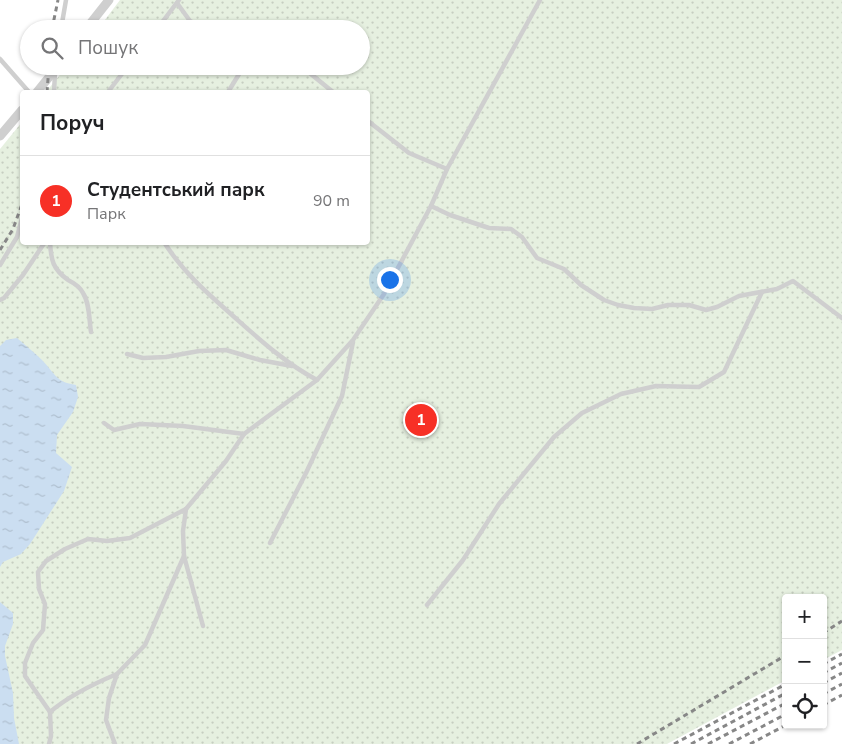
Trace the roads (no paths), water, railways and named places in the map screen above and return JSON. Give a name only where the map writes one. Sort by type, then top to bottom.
[{"type":"street","points":[[93,20],[109,0]]},
{"type":"street","points":[[39,90],[50,75]]},
{"type":"street","points":[[0,136],[20,112]]},
{"type":"lane","points":[[63,20],[66,0]]},
{"type":"lane","points":[[50,744],[50,712],[25,676],[25,663],[33,643],[43,630],[45,604],[39,589],[38,572],[46,560],[88,539],[106,541],[130,538],[186,509],[226,461],[244,434],[317,380],[353,340],[384,294],[431,206],[447,169],[540,0]]},
{"type":"lane","points":[[164,20],[178,2],[190,20]]},
{"type":"lane","points":[[0,59],[27,90]]},
{"type":"lane","points":[[54,90],[55,75]]},
{"type":"lane","points":[[110,90],[121,75]]},
{"type":"lane","points":[[229,90],[238,75]]},
{"type":"lane","points":[[312,75],[331,90]]},
{"type":"lane","points":[[370,123],[409,152],[447,169]]},
{"type":"lane","points":[[431,206],[450,215],[489,228],[510,229],[522,237],[537,258],[564,269],[581,285],[604,300],[618,305],[652,309],[668,305],[689,305],[706,310],[740,296],[776,289],[793,281],[842,318]]},
{"type":"lane","points":[[0,265],[17,237],[20,226]]},
{"type":"lane","points":[[0,300],[4,298],[44,245]]},
{"type":"lane","points":[[50,245],[50,255],[54,268],[77,285],[83,293],[87,303],[91,332]]},
{"type":"lane","points":[[166,245],[191,278],[275,353],[317,380]]},
{"type":"lane","points":[[427,605],[462,560],[499,504],[554,437],[582,413],[621,394],[656,386],[699,387],[724,372],[762,292]]},
{"type":"lane","points":[[270,543],[306,474],[342,396],[353,340]]},
{"type":"lane","points":[[127,354],[143,358],[166,357],[199,351],[226,350],[260,360],[296,367]]},
{"type":"lane","points":[[104,422],[114,430],[140,424],[183,426],[244,434]]},
{"type":"lane","points":[[186,509],[183,531],[184,556],[203,626]]},
{"type":"lane","points":[[50,712],[64,700],[97,682],[117,674],[145,646],[184,556]]},
{"type":"lane","points":[[115,744],[106,720],[109,698],[117,674]]},
{"type":"water","points":[[17,338],[39,357],[59,379],[76,385],[78,397],[73,412],[57,435],[56,453],[72,467],[64,491],[30,544],[21,554],[3,562],[0,567],[0,346],[6,340]]},
{"type":"water","points":[[0,602],[13,613],[13,624],[5,646],[5,656],[13,693],[14,718],[19,744],[0,744]]},
{"type":"railway","points":[[54,20],[58,0]]},
{"type":"railway","points":[[47,90],[48,75]]},
{"type":"railway","points":[[0,250],[13,229],[20,210]]},
{"type":"railway","points":[[827,630],[842,621]]},
{"type":"railway","points":[[827,662],[842,654]]},
{"type":"railway","points":[[637,744],[782,657]]},
{"type":"railway","points":[[827,671],[842,663]]},
{"type":"railway","points":[[827,681],[842,673]]},
{"type":"railway","points":[[827,692],[842,684]]},
{"type":"railway","points":[[674,744],[782,686]]},
{"type":"railway","points":[[691,744],[782,695]]},
{"type":"railway","points":[[827,703],[842,695]]},
{"type":"railway","points":[[708,744],[782,705]]},
{"type":"railway","points":[[729,744],[782,716]]},
{"type":"railway","points":[[750,744],[782,727]]},
{"type":"place","name":"Студентський парк","points":[[421,420]]}]
